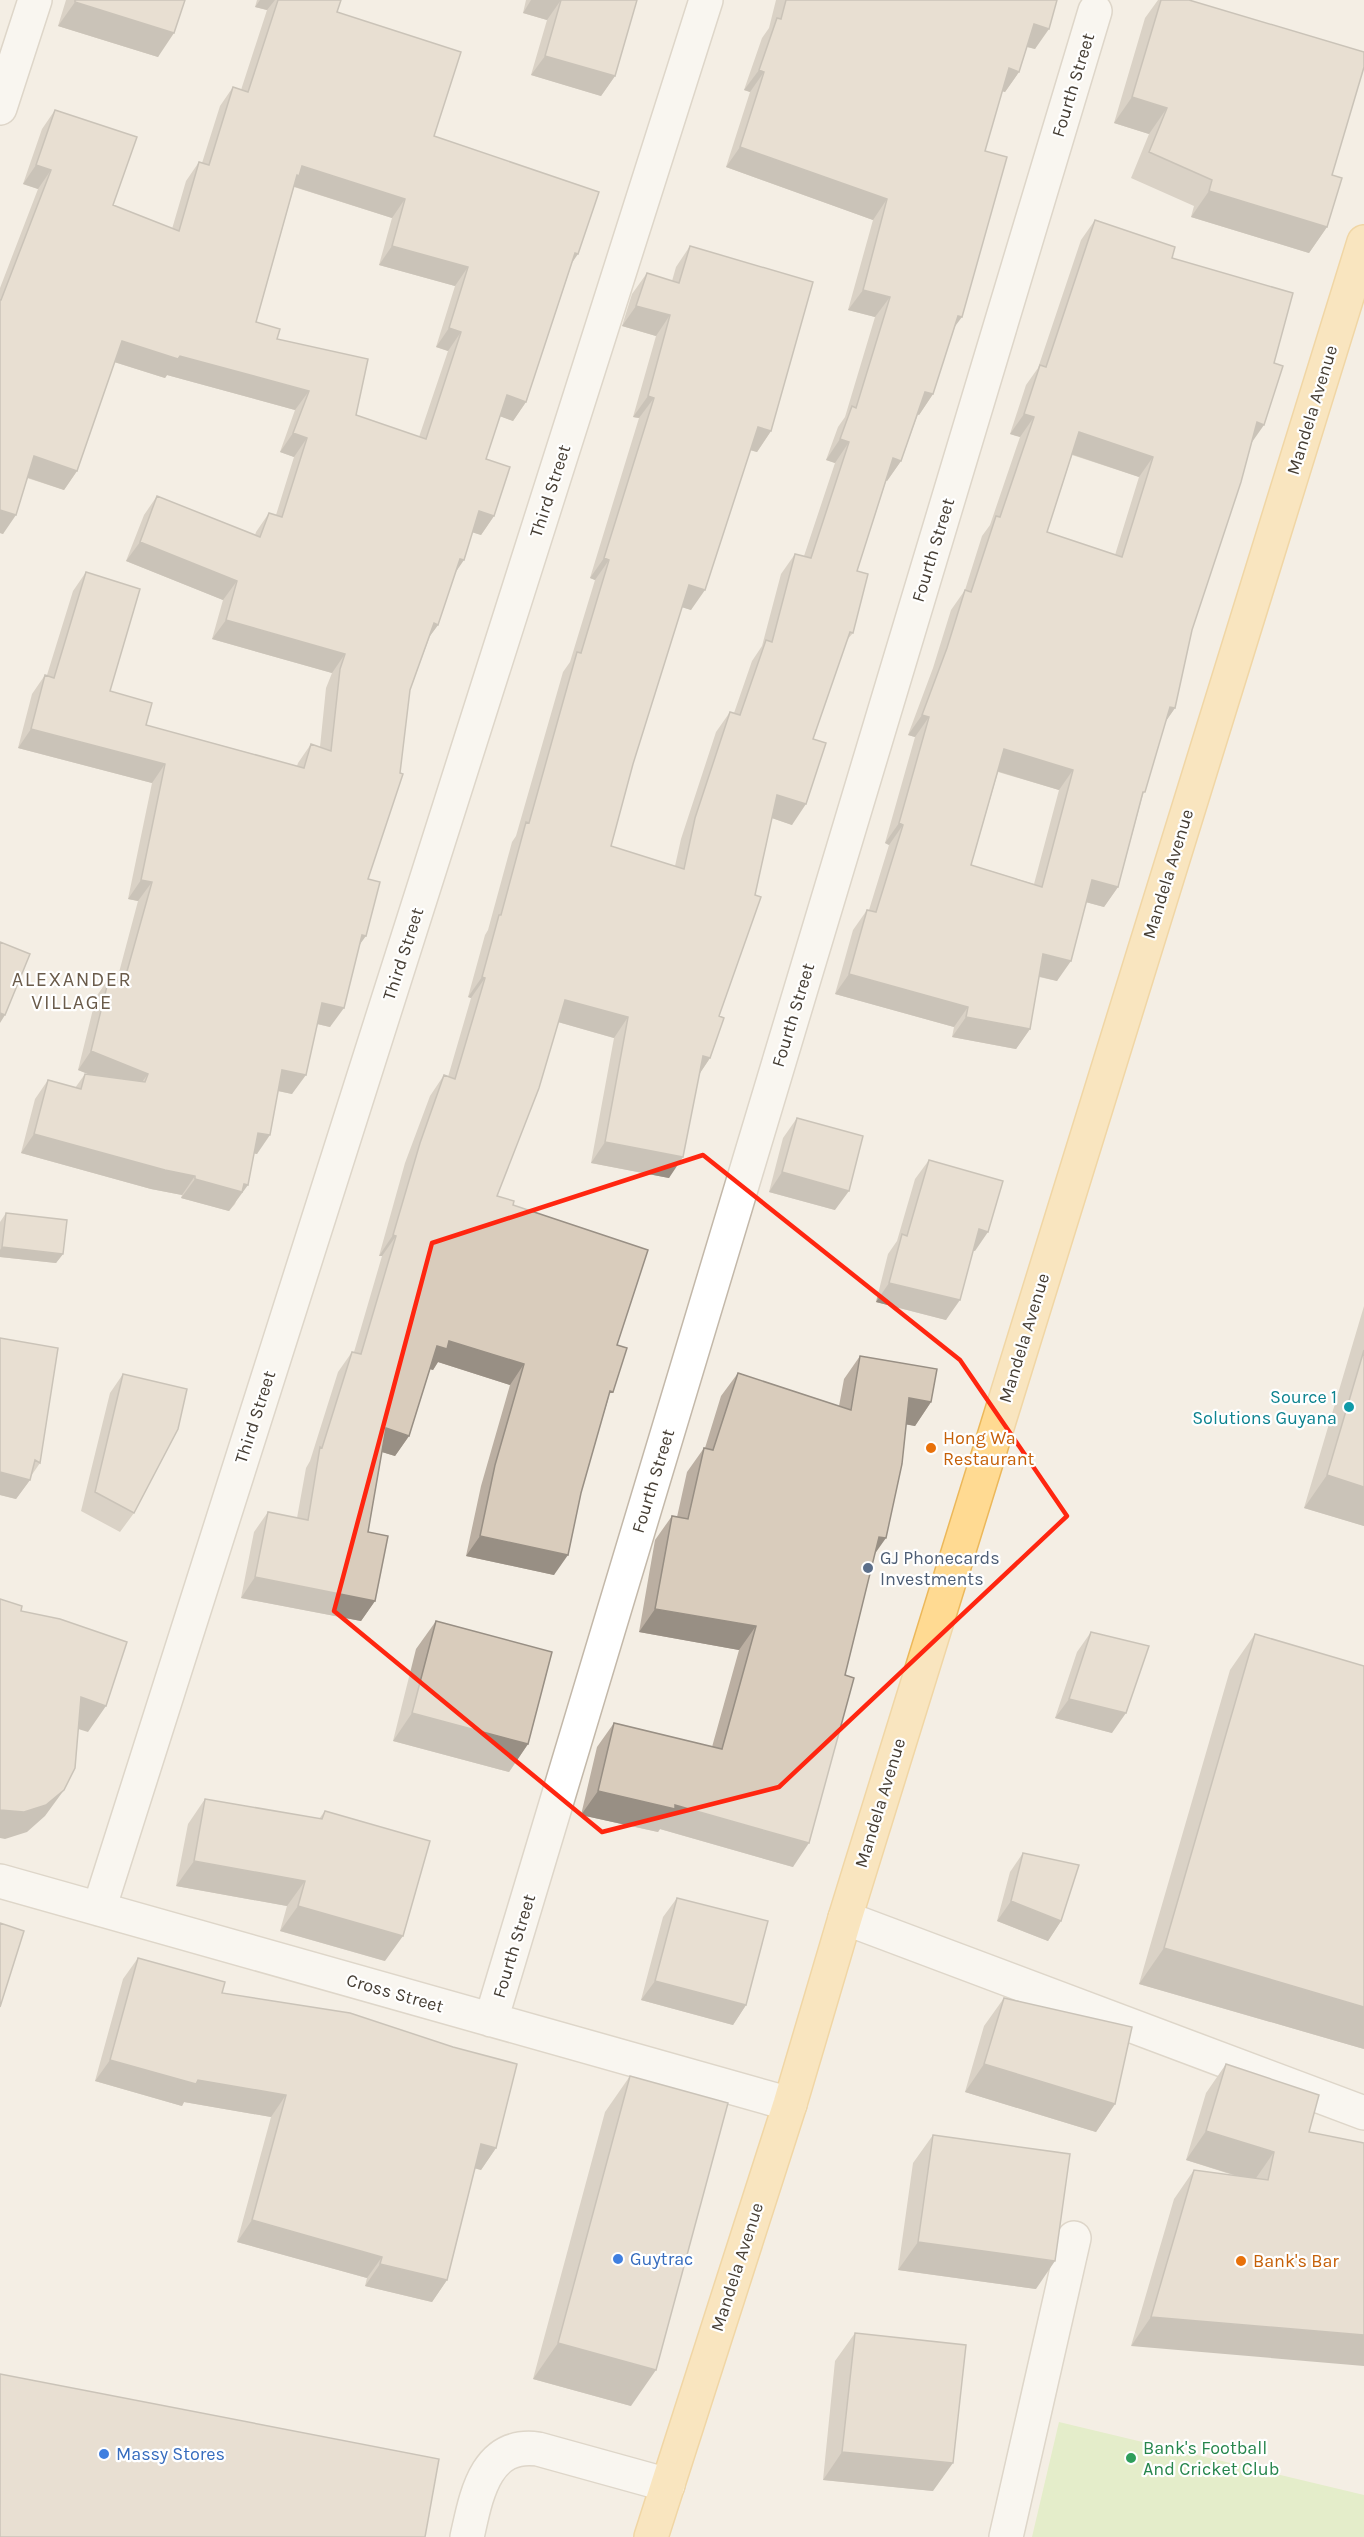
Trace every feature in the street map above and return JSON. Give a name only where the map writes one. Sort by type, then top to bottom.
[{"type":"main road","name":"Mandela Avenue","points":[[651,2537],[790,2104],[845,1918],[1364,242]]},
{"type":"street","points":[[0,108],[35,0]]},
{"type":"street","name":"Third Street","points":[[99,1909],[706,0]]},
{"type":"street","name":"Fourth Street","points":[[492,2020],[1095,11]]},
{"type":"street","name":"Cross Street","points":[[0,1881],[790,2104]]},
{"type":"street","points":[[845,1918],[1364,2113]]},
{"type":"street","points":[[1006,2537],[1074,2238]]},
{"type":"street","points":[[467,2537],[478,2492],[485,2475],[497,2460],[520,2448],[538,2449],[668,2485]]},
{"type":"highlighted area","points":[[703,1155],[960,1360],[1067,1516],[779,1787],[602,1832],[334,1611],[432,1243]]},
{"type":"green space","name":"Bank's Football And Cricket Club","points":[[1059,2422],[1364,2495],[1364,2537],[1032,2537]]},
{"type":"building","points":[[75,0],[185,0],[174,33],[75,2]]},
{"type":"building","points":[[278,0],[341,0],[337,12],[461,52],[434,136],[599,192],[578,254],[575,253],[526,402],[507,395],[486,459],[510,467],[494,516],[479,511],[464,560],[460,559],[438,625],[434,623],[410,690],[400,773],[403,774],[368,879],[380,882],[366,936],[362,935],[344,1008],[322,1003],[306,1075],[282,1070],[270,1135],[258,1133],[248,1185],[244,1184],[242,1192],[195,1179],[195,1176],[34,1134],[48,1080],[81,1089],[85,1074],[145,1082],[148,1074],[91,1051],[109,978],[124,982],[152,882],[141,880],[165,764],[31,729],[45,675],[54,678],[86,572],[140,589],[110,691],[152,703],[146,725],[304,768],[311,744],[331,751],[340,669],[345,654],[226,620],[237,581],[140,542],[157,496],[260,537],[269,513],[282,517],[307,438],[293,433],[309,391],[180,356],[178,359],[122,341],[77,471],[34,456],[16,515],[0,510],[0,300],[51,170],[36,165],[55,110],[137,137],[113,205],[179,231],[199,162],[209,165],[233,87],[248,92]],"holes":[[[302,166],[405,199],[392,246],[468,267],[449,328],[461,332],[426,439],[356,415],[368,359],[277,339],[280,329],[256,322],[297,175],[299,176]]]},
{"type":"building","points":[[561,0],[637,0],[615,76],[545,56]]},
{"type":"building","points":[[786,0],[1057,0],[1049,29],[1034,24],[1019,72],[1009,68],[985,151],[1007,157],[962,317],[958,316],[933,394],[925,392],[901,461],[893,458],[857,571],[868,574],[853,633],[850,632],[813,739],[826,743],[806,804],[777,795],[755,895],[761,897],[719,1016],[724,1018],[710,1058],[703,1056],[683,1157],[605,1142],[628,1017],[565,1000],[539,1088],[497,1196],[514,1201],[513,1205],[648,1250],[617,1345],[627,1348],[613,1392],[610,1391],[581,1493],[568,1555],[480,1536],[495,1465],[524,1364],[449,1341],[447,1349],[437,1346],[409,1436],[386,1428],[368,1532],[388,1536],[375,1601],[255,1577],[268,1512],[308,1520],[320,1447],[322,1448],[352,1352],[361,1354],[396,1236],[393,1235],[420,1143],[444,1075],[455,1079],[485,978],[482,977],[526,822],[529,823],[577,652],[581,653],[609,560],[604,558],[654,398],[648,396],[670,315],[636,306],[647,273],[679,283],[690,246],[813,282],[771,431],[758,427],[705,590],[689,585],[633,764],[611,846],[684,869],[695,818],[730,712],[740,715],[766,640],[772,642],[795,554],[811,558],[849,442],[840,439],[852,406],[856,408],[890,297],[863,290],[887,199],[740,147],[764,72],[759,70],[777,18],[781,19]]},
{"type":"building","points":[[1161,0],[1189,0],[1364,52],[1364,67],[1332,175],[1342,178],[1327,227],[1209,191],[1212,180],[1149,152],[1167,108],[1132,97]]},
{"type":"building","points":[[1095,220],[1175,247],[1172,258],[1293,293],[1274,363],[1283,366],[1264,425],[1257,422],[1241,482],[1192,630],[1175,708],[1170,707],[1145,792],[1143,792],[1118,887],[1092,880],[1071,961],[1043,954],[1030,1029],[966,1017],[968,1007],[849,974],[867,910],[876,912],[903,825],[899,823],[929,717],[922,715],[947,648],[965,590],[971,592],[996,516],[1000,517],[1034,417],[1024,414],[1040,365],[1046,367]],"holes":[[[1079,432],[1153,457],[1122,557],[1047,532]],[[1004,749],[1073,770],[1042,887],[971,865]]]},
{"type":"building","points":[[0,942],[30,954],[5,1015],[0,1013]]},
{"type":"building","points":[[797,1118],[863,1136],[849,1191],[782,1172]]},
{"type":"building","points":[[929,1160],[1003,1181],[988,1232],[979,1229],[960,1300],[889,1283],[902,1234],[907,1236]]},
{"type":"building","points":[[6,1213],[67,1220],[63,1254],[2,1247]]},
{"type":"building","points":[[0,1338],[58,1348],[40,1463],[35,1460],[30,1480],[0,1472]]},
{"type":"building","points":[[1364,1350],[1364,1487],[1327,1475]]},
{"type":"building","points":[[860,1356],[937,1369],[931,1402],[909,1398],[902,1464],[886,1538],[879,1537],[845,1675],[854,1678],[809,1843],[675,1805],[675,1809],[598,1791],[614,1723],[722,1749],[756,1626],[655,1609],[672,1516],[688,1519],[704,1448],[713,1450],[738,1373],[851,1410]]},
{"type":"building","points":[[123,1374],[187,1389],[178,1429],[134,1513],[95,1492]]},
{"type":"building","points":[[0,1599],[22,1606],[21,1611],[60,1619],[127,1642],[106,1706],[81,1697],[75,1768],[64,1790],[46,1805],[24,1812],[0,1810]]},
{"type":"building","points":[[436,1621],[552,1652],[528,1744],[412,1713]]},
{"type":"building","points":[[1091,1632],[1149,1646],[1126,1713],[1069,1699]]},
{"type":"building","points":[[1255,1634],[1364,1666],[1364,2007],[1164,1948]]},
{"type":"building","points":[[205,1799],[322,1819],[325,1811],[430,1841],[403,1936],[298,1906],[305,1881],[194,1861]]},
{"type":"building","points":[[1023,1853],[1079,1865],[1061,1921],[1011,1901]]},
{"type":"building","points":[[677,1898],[768,1921],[746,2005],[655,1981]]},
{"type":"building","points":[[0,1923],[24,1931],[0,2007]]},
{"type":"building","points":[[138,1958],[225,1982],[222,1993],[350,2013],[453,2047],[517,2064],[496,2148],[481,2144],[447,2280],[380,2264],[382,2257],[252,2220],[286,2095],[198,2080],[196,2084],[110,2060]]},
{"type":"building","points":[[1004,1998],[1132,2027],[1115,2104],[984,2064]]},
{"type":"building","points":[[1226,2064],[1319,2095],[1309,2132],[1364,2143],[1364,2335],[1151,2317],[1194,2170],[1268,2180],[1274,2152],[1206,2131]]},
{"type":"building","name":"Guytrac","points":[[630,2076],[728,2103],[656,2370],[558,2343]]},
{"type":"building","points":[[933,2135],[1070,2154],[1055,2261],[918,2242]]},
{"type":"building","points":[[855,2333],[966,2345],[953,2463],[842,2452]]},
{"type":"building","name":"Massy Stores","points":[[0,2374],[439,2459],[425,2537],[0,2537]]},
{"type":"place","name":"Source 1 Solutions Guyana","points":[[1349,1407]]},
{"type":"place","name":"Hong Wa Restaurant","points":[[931,1448]]},
{"type":"place","name":"GJ Phonecards Investments","points":[[868,1568]]},
{"type":"place","name":"Guytrac","points":[[618,2259]]},
{"type":"place","name":"Bank's Bar","points":[[1241,2261]]},
{"type":"place","name":"Massy Stores","points":[[104,2454]]},
{"type":"place","name":"Bank's Football And Cricket Club","points":[[1131,2458]]},
{"type":"district","name":"ALEXANDER VILLAGE","points":[[72,990]]}]
